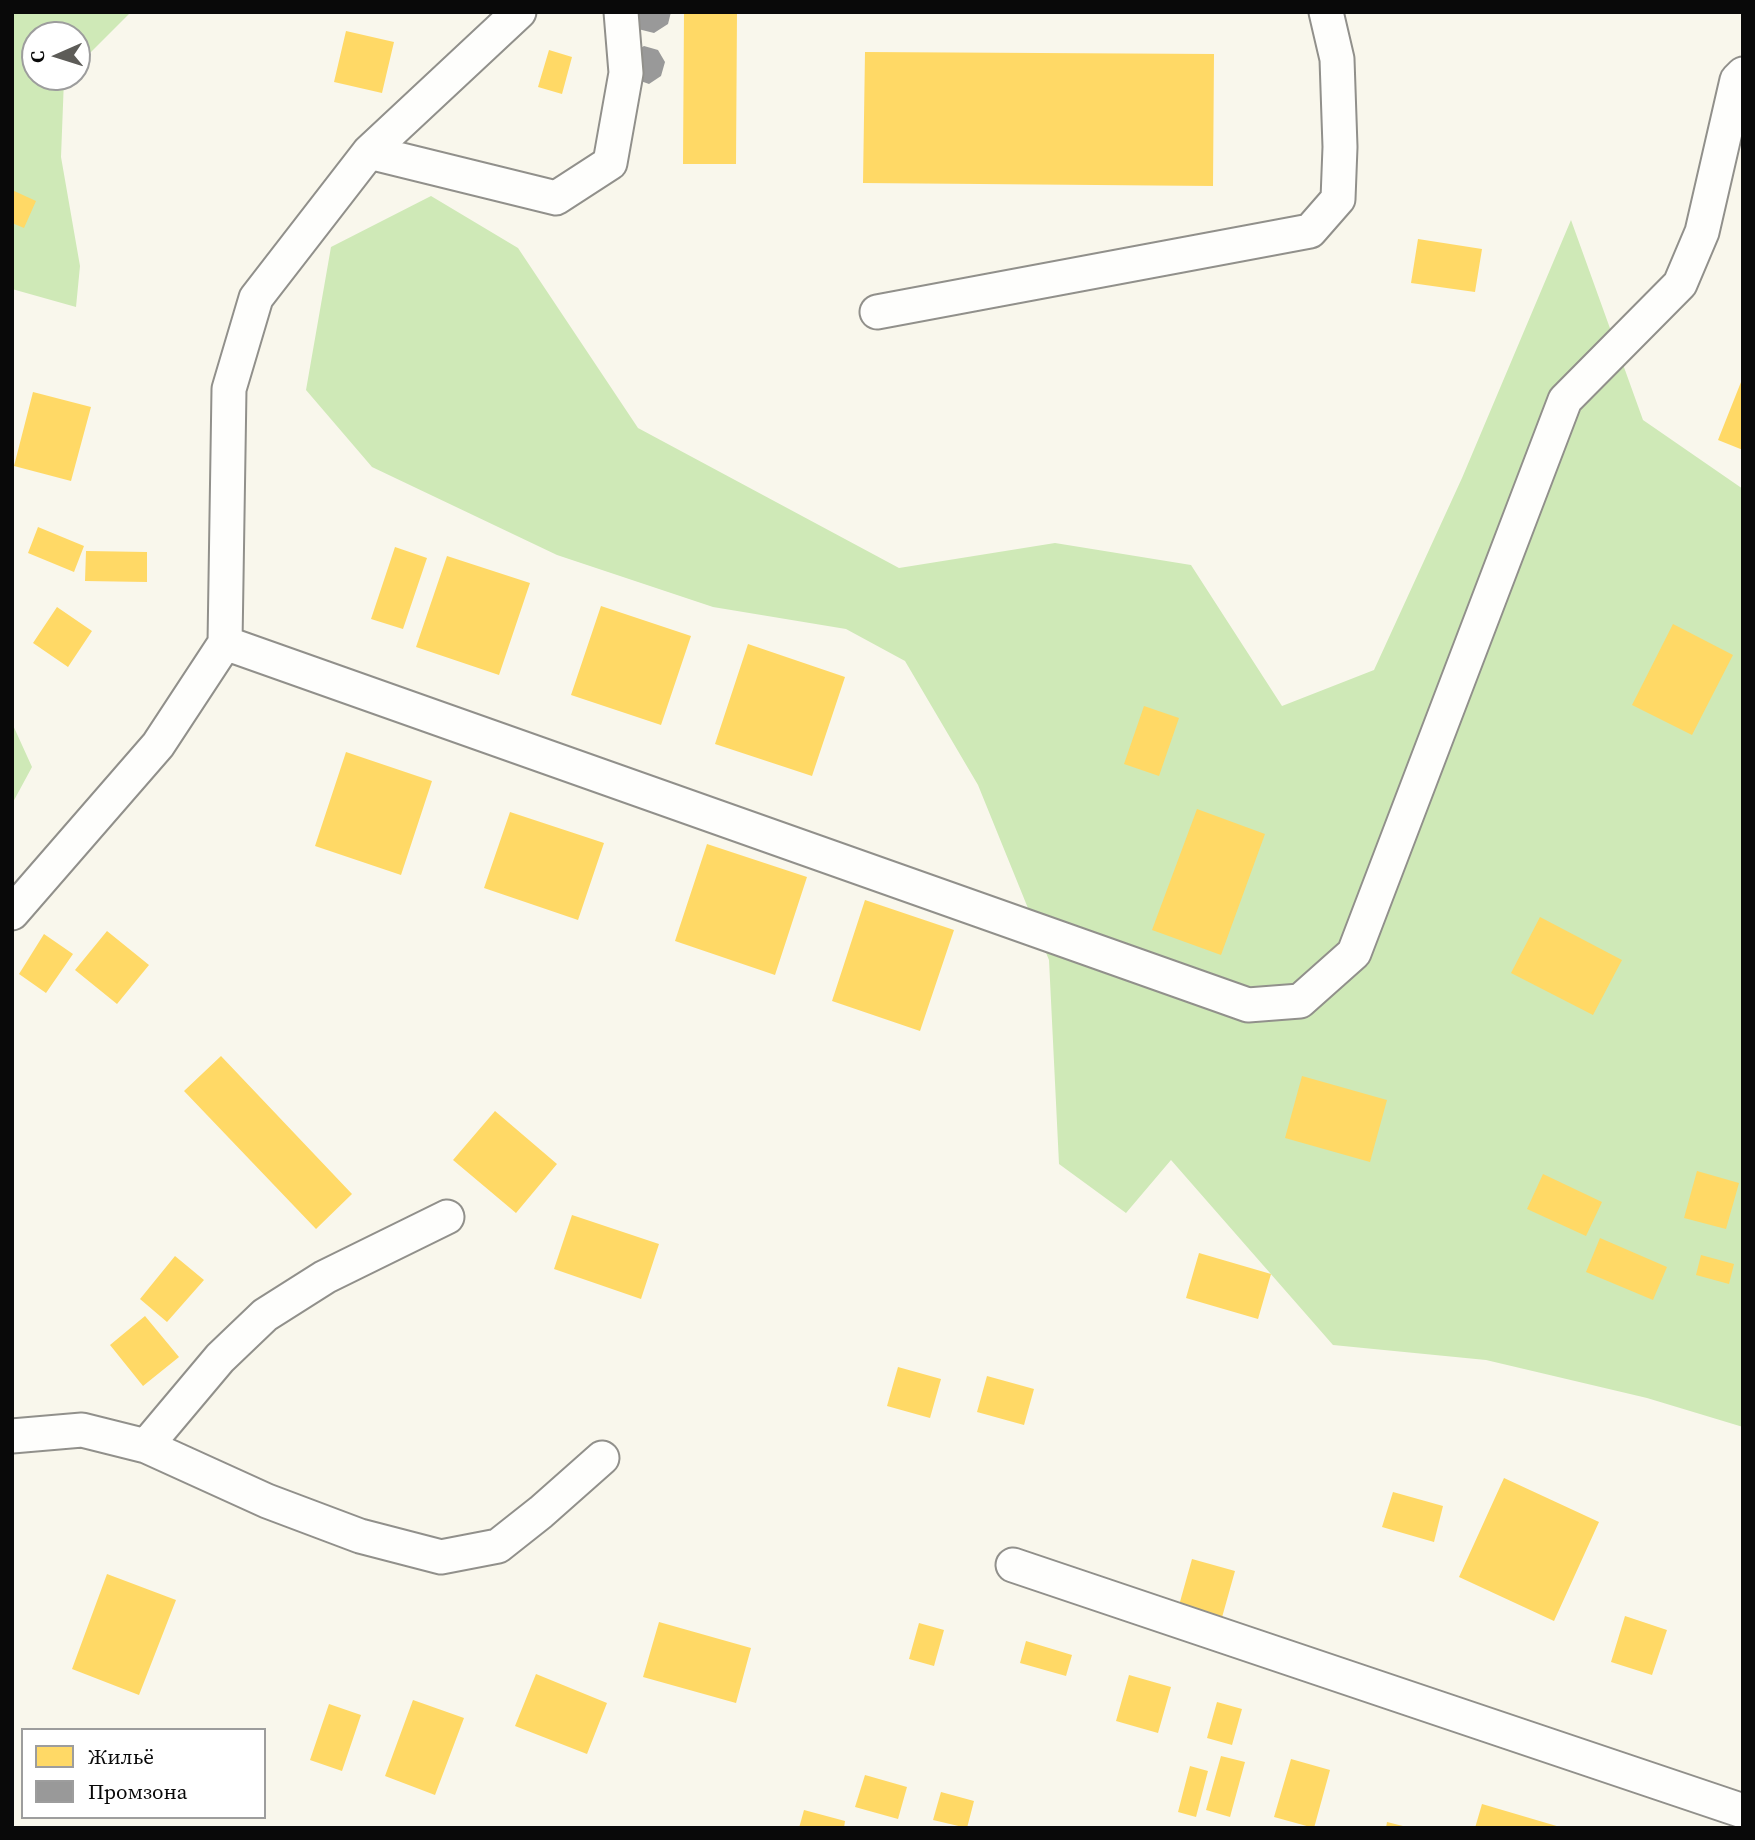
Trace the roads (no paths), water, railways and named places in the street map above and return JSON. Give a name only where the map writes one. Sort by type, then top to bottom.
[{"type":"street","points":[[12,913],[158,746],[225,643],[229,389],[256,299],[369,152],[519,12]]},
{"type":"street","points":[[369,152],[556,198],[610,163],[626,73],[621,12]]},
{"type":"street","points":[[877,312],[1310,231],[1338,199],[1340,147],[1336,59],[1326,12]]},
{"type":"street","points":[[225,643],[1248,1005],[1300,1001],[1354,953],[1565,400],[1680,284],[1702,232],[1737,79],[1743,74]]},
{"type":"street","points":[[146,1446],[220,1359],[265,1315],[325,1277],[447,1217]]},
{"type":"street","points":[[12,1436],[82,1430],[146,1446],[267,1501],[360,1536],[441,1557],[498,1546],[602,1458]]},
{"type":"street","points":[[1013,1565],[1743,1811]]}]
